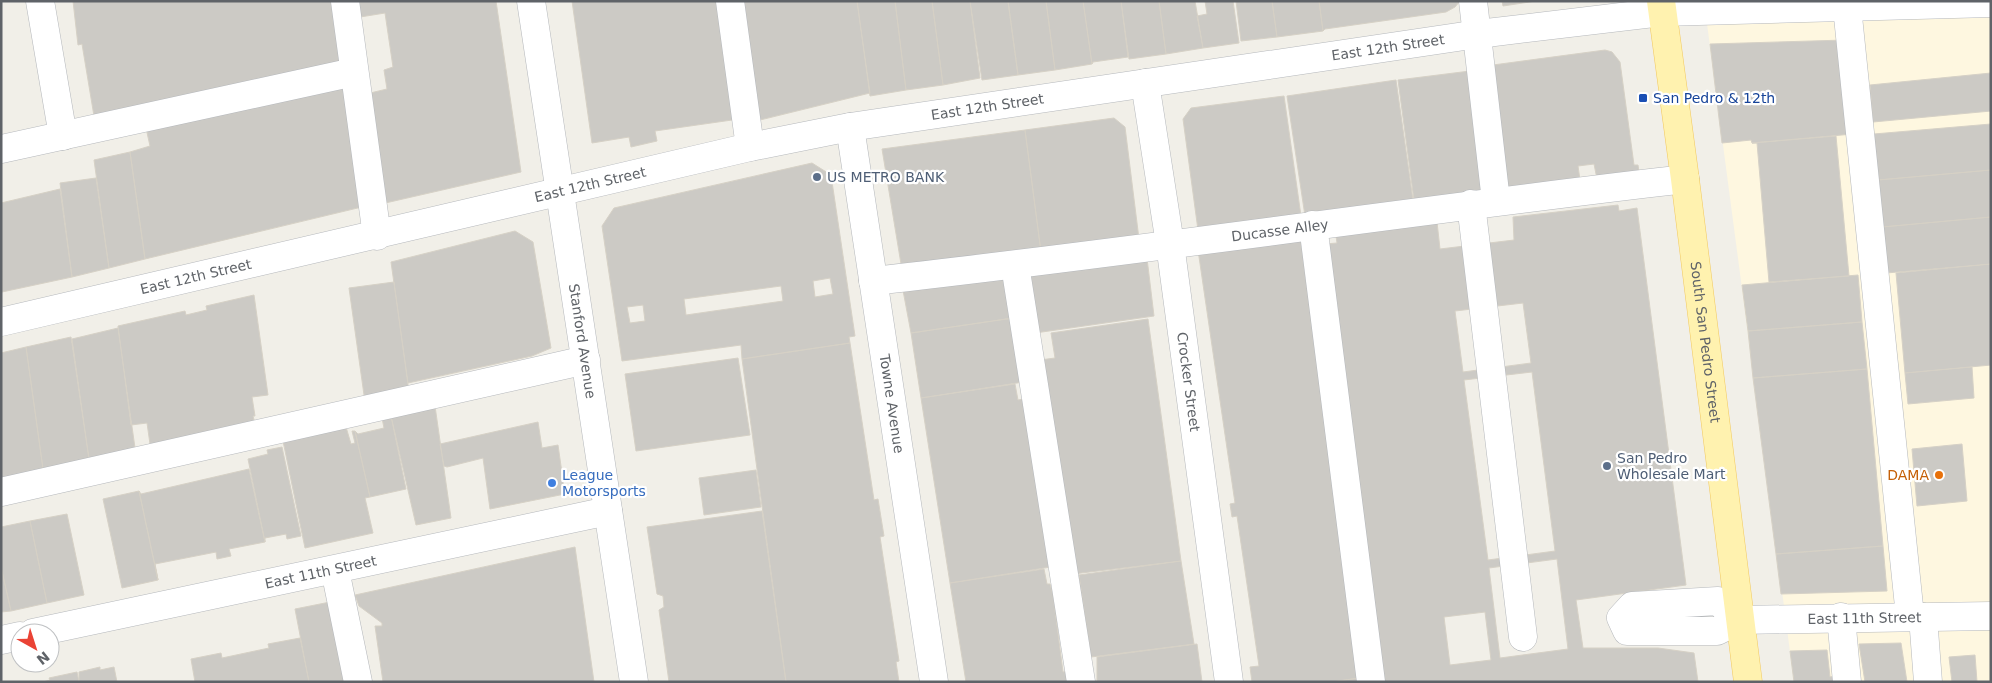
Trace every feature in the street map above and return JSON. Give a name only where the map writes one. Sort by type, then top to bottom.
[{"type":"main road","name":"South San Pedro Street","points":[[1662,7],[1748,682]]},
{"type":"street","points":[[40,1],[63,136]]},
{"type":"street","points":[[345,1],[377,236]]},
{"type":"street","name":"Stanford Avenue","points":[[531,1],[634,682]]},
{"type":"street","points":[[730,1],[750,147]]},
{"type":"street","points":[[1474,1],[1478,34],[1483,202],[1522,637]]},
{"type":"street","name":"East 12th Street","points":[[1,322],[377,236],[750,147],[850,127],[1662,7],[1847,7],[1991,3]]},
{"type":"street","points":[[1847,7],[1917,616],[1928,682]]},
{"type":"street","points":[[2,146],[63,136],[354,72]]},
{"type":"street","name":"Crocker Street","points":[[1145,83],[1170,244],[1229,682]]},
{"type":"street","name":"Towne Avenue","points":[[850,127],[934,682]]},
{"type":"street","name":"Ducasse Alley","points":[[873,281],[1015,265],[1483,202],[1685,178]]},
{"type":"street","points":[[1313,225],[1371,682]]},
{"type":"street","points":[[1015,265],[1081,682]]},
{"type":"street","points":[[1,492],[586,360]]},
{"type":"street","name":"East 11th Street","points":[[60,627],[608,511]]},
{"type":"street","points":[[335,570],[358,682]]},
{"type":"street","name":"East 11th Street","points":[[1739,620],[1991,616]]},
{"type":"street","points":[[1841,617],[1847,682]]},
{"type":"shaded area","points":[[1704,1],[1991,1],[1991,682],[1794,682]]},
{"type":"building","points":[[73,1],[336,1],[345,62],[94,116],[82,44],[78,45]]},
{"type":"building","points":[[352,1],[496,1],[521,172],[381,204],[366,94],[387,89],[384,70],[393,67],[385,13],[354,18]]},
{"type":"building","points":[[572,1],[722,1],[739,119],[655,131],[657,141],[631,147],[629,137],[592,143]]},
{"type":"building","points":[[736,1],[857,1],[870,93],[752,122]]},
{"type":"building","points":[[857,1],[895,1],[906,90],[870,96]]},
{"type":"building","points":[[895,1],[932,1],[943,85],[906,90]]},
{"type":"building","points":[[932,1],[970,1],[980,78],[943,85]]},
{"type":"building","points":[[970,1],[1008,1],[1018,75],[982,80]]},
{"type":"building","points":[[1008,1],[1046,1],[1055,70],[1018,75]]},
{"type":"building","points":[[1046,1],[1083,1],[1092,64],[1055,70]]},
{"type":"building","points":[[1083,1],[1121,1],[1128,57],[1093,62],[1092,64]]},
{"type":"building","points":[[1121,1],[1159,1],[1166,54],[1129,59]]},
{"type":"building","points":[[1159,1],[1195,1],[1203,48],[1166,54]]},
{"type":"building","points":[[1205,1],[1233,1],[1239,43],[1203,48],[1197,16],[1207,14]]},
{"type":"building","points":[[1236,1],[1272,1],[1277,37],[1241,41]]},
{"type":"building","points":[[1272,1],[1319,1],[1323,31],[1277,37]]},
{"type":"building","points":[[1319,1],[1460,1],[1455,7],[1446,12],[1325,29],[1323,31]]},
{"type":"building","points":[[1502,1],[1536,1],[1503,6]]},
{"type":"building","points":[[1845,40],[1853,134],[1752,143],[1751,140],[1722,143],[1710,44]]},
{"type":"building","points":[[1605,50],[1612,52],[1620,62],[1634,165],[1638,165],[1639,172],[1597,179],[1594,164],[1578,166],[1580,180],[1507,192],[1493,65]]},
{"type":"building","points":[[1470,71],[1486,190],[1414,200],[1398,80]]},
{"type":"building","points":[[1991,73],[1991,111],[1873,122],[1870,85]]},
{"type":"building","points":[[1396,80],[1413,200],[1305,216],[1287,96]]},
{"type":"building","points":[[348,84],[366,206],[145,259],[130,152],[150,146],[146,128]]},
{"type":"building","points":[[1284,96],[1301,216],[1198,230],[1183,119],[1191,108]]},
{"type":"building","points":[[1114,118],[1125,127],[1139,239],[1041,252],[1025,130]]},
{"type":"building","points":[[1991,124],[1991,170],[1878,180],[1874,134]]},
{"type":"building","points":[[1025,130],[1041,252],[902,270],[882,149]]},
{"type":"building","points":[[1836,136],[1849,276],[1769,282],[1757,143],[1752,143]]},
{"type":"building","points":[[130,152],[145,259],[109,268],[94,160]]},
{"type":"building","points":[[812,163],[831,175],[855,336],[849,337],[850,343],[742,359],[741,345],[622,361],[602,226],[614,208]],"holes":[[[830,278],[833,294],[815,297],[813,281]],[[781,286],[783,301],[686,315],[684,299]],[[643,305],[645,321],[630,323],[627,307]]]},
{"type":"building","points":[[1991,170],[1991,217],[1882,227],[1878,180]]},
{"type":"building","points":[[96,178],[109,268],[72,277],[60,183]]},
{"type":"building","points":[[60,189],[72,277],[2,292],[1,203]]},
{"type":"building","name":"San Pedro Wholesale Mart","points":[[1618,205],[1619,211],[1637,208],[1686,585],[1576,600],[1583,648],[1658,648],[1694,653],[1698,682],[1382,682],[1325,244],[1337,243],[1336,236],[1437,222],[1440,249],[1514,240],[1513,217]],"holes":[[[1523,303],[1531,363],[1463,372],[1455,311]],[[1532,372],[1555,551],[1488,560],[1464,380]],[[1557,559],[1568,649],[1500,658],[1489,568]],[[1485,612],[1491,660],[1450,665],[1444,617]]]},
{"type":"building","points":[[1991,217],[1991,264],[1886,273],[1882,227]]},
{"type":"building","points":[[515,231],[533,242],[551,348],[532,356],[408,383],[391,262]]},
{"type":"building","points":[[1300,233],[1359,678],[1331,682],[1252,682],[1250,667],[1259,666],[1237,516],[1232,517],[1230,504],[1235,503],[1198,250]]},
{"type":"building","points":[[1146,250],[1154,316],[1035,333],[1021,269]]},
{"type":"building","points":[[1991,264],[1991,365],[1905,373],[1896,273]]},
{"type":"building","points":[[1013,272],[1020,317],[911,333],[902,285]]},
{"type":"building","points":[[1858,275],[1862,322],[1748,331],[1742,285]]},
{"type":"building","points":[[394,282],[409,392],[365,402],[349,288]]},
{"type":"building","points":[[254,295],[268,395],[252,397],[255,416],[253,416],[256,427],[151,451],[147,423],[131,425],[118,326],[185,311],[186,315],[207,310],[206,306]]},
{"type":"building","points":[[1020,317],[1030,381],[921,398],[911,333]]},
{"type":"building","points":[[1148,319],[1181,561],[1073,574],[1040,360],[1055,358],[1051,333]]},
{"type":"building","points":[[1862,322],[1867,369],[1753,378],[1748,331]]},
{"type":"building","points":[[118,328],[136,455],[90,466],[72,339]]},
{"type":"building","points":[[71,337],[90,466],[44,476],[26,347]]},
{"type":"building","points":[[850,343],[874,500],[878,499],[884,536],[880,537],[899,661],[896,662],[899,682],[786,682],[742,359]]},
{"type":"building","points":[[26,347],[44,476],[1,482],[1,353]]},
{"type":"building","points":[[738,358],[750,435],[636,451],[625,374]]},
{"type":"building","points":[[1972,367],[1974,398],[1908,404],[1905,373]]},
{"type":"building","points":[[1867,369],[1883,546],[1776,554],[1753,378]]},
{"type":"building","points":[[1015,384],[1018,400],[1031,398],[1057,566],[950,583],[921,398]]},
{"type":"building","points":[[435,406],[451,518],[416,525],[391,416]]},
{"type":"building","points":[[391,416],[406,489],[370,497],[355,431],[358,434],[384,428],[382,418]]},
{"type":"building","points":[[538,422],[542,448],[558,445],[565,494],[490,509],[483,458],[447,467],[444,466],[440,444]]},
{"type":"building","points":[[346,427],[351,444],[355,443],[352,431],[355,431],[370,497],[365,498],[373,533],[305,548],[283,441]]},
{"type":"building","name":"DAMA","points":[[1962,444],[1967,501],[1917,506],[1912,449]]},
{"type":"building","points":[[282,447],[301,536],[287,539],[286,534],[265,538],[265,542],[248,459],[268,454],[267,450]]},
{"type":"building","points":[[249,469],[265,542],[229,549],[231,556],[217,559],[216,552],[155,564],[158,580],[139,491],[141,494]]},
{"type":"building","points":[[756,470],[761,507],[704,515],[699,478]]},
{"type":"building","points":[[139,491],[158,580],[122,588],[103,499]]},
{"type":"building","points":[[762,511],[786,682],[669,682],[659,610],[664,607],[663,596],[657,594],[647,527]]},
{"type":"building","points":[[67,514],[84,595],[47,603],[30,521]]},
{"type":"building","points":[[30,521],[47,603],[11,611],[1,567],[1,527]]},
{"type":"building","points":[[1883,546],[1887,591],[1781,594],[1776,554]]},
{"type":"building","points":[[575,547],[594,682],[383,682],[375,626],[382,626],[382,623],[359,606],[355,595]]},
{"type":"building","points":[[1181,561],[1194,644],[1091,657],[1079,575]]},
{"type":"building","points":[[1,567],[11,611],[1,612]]},
{"type":"building","points":[[1044,569],[1047,584],[1050,584],[1053,595],[1063,672],[1073,671],[1075,682],[966,682],[950,583]]},
{"type":"building","points":[[330,602],[347,682],[309,682],[295,609]]},
{"type":"building","points":[[300,638],[309,682],[195,682],[191,659],[221,653],[222,658],[269,648],[268,644]]},
{"type":"building","points":[[1901,643],[1907,682],[1865,682],[1859,644]]},
{"type":"building","points":[[1197,644],[1202,682],[1097,682],[1097,657]]},
{"type":"building","points":[[1827,650],[1830,677],[1836,676],[1837,682],[1794,682],[1790,651]]},
{"type":"building","points":[[1975,655],[1977,682],[1952,682],[1949,657]]},
{"type":"building","points":[[100,667],[100,670],[114,667],[117,682],[79,682],[79,672]]},
{"type":"building","points":[[77,672],[79,682],[43,682],[50,680],[49,678]]},
{"type":"building","points":[[1359,678],[1360,682],[1331,682]]},
{"type":"place","name":"San Pedro & 12th","points":[[1643,98]]},
{"type":"place","name":"US METRO BANK","points":[[817,177]]},
{"type":"place","name":"San Pedro Wholesale Mart","points":[[1607,466]]},
{"type":"place","name":"DAMA","points":[[1939,475]]},
{"type":"place","name":"League Motorsports","points":[[552,483]]}]
